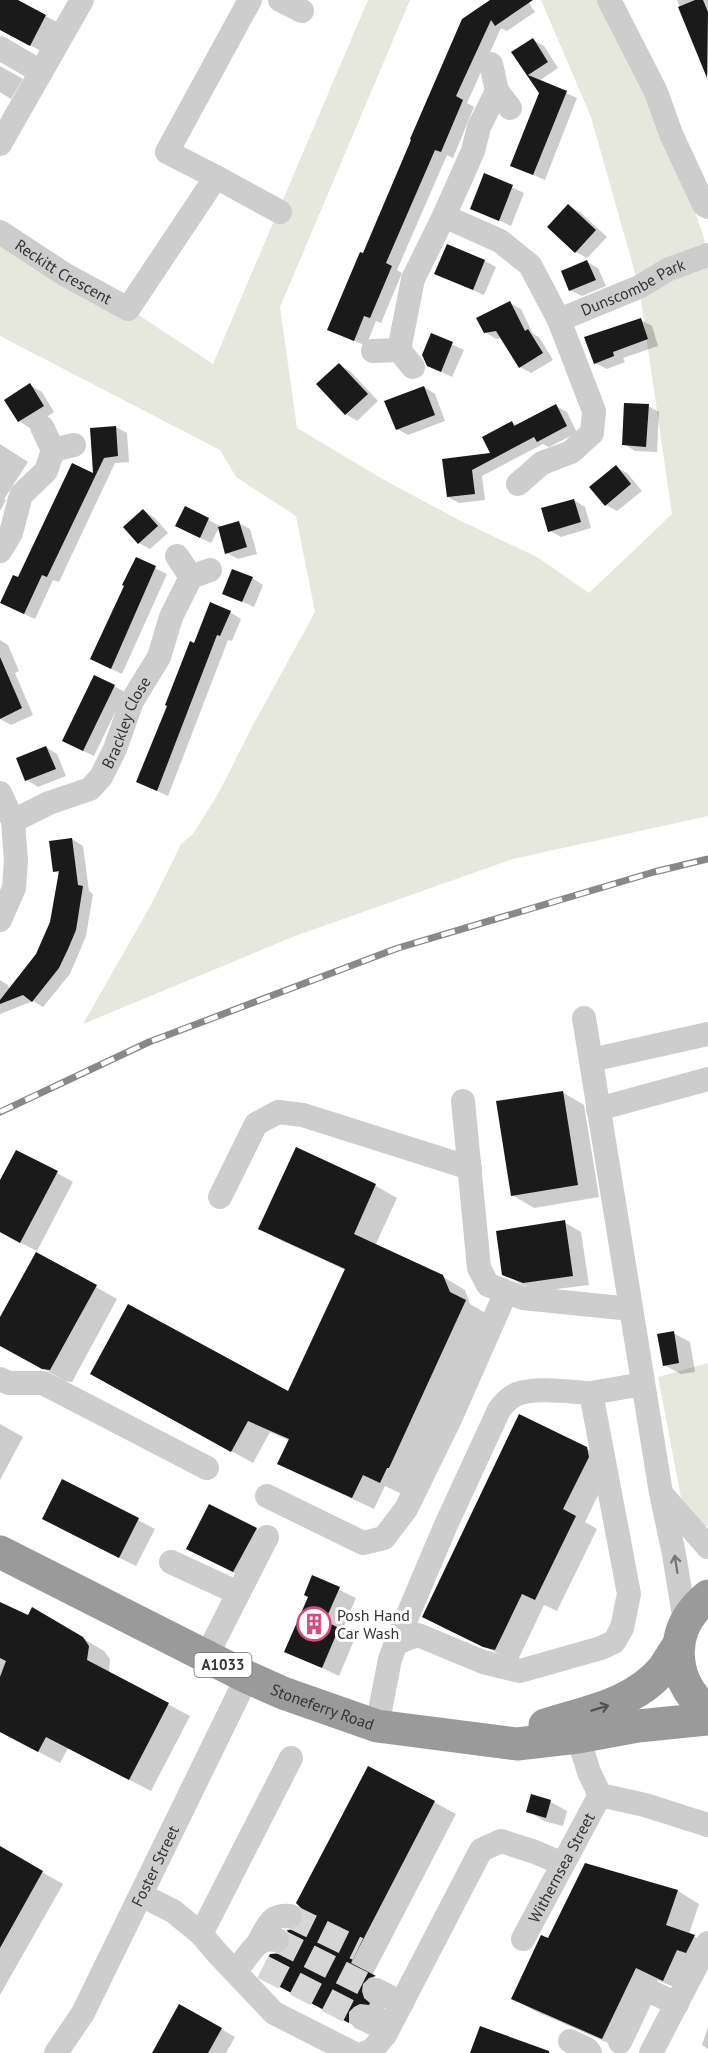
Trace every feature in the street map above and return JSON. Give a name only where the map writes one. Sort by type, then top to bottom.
[{"type":"highway","name":"Stoneferry Road","points":[[0,1552],[247,1677],[283,1693],[377,1726],[517,1744],[578,1737],[638,1726],[708,1719]]},
{"type":"highway","name":"Stoneferry Road","points":[[460,1737],[538,1727],[612,1704],[642,1688],[662,1670],[696,1606],[708,1596]]},
{"type":"highway","points":[[682,1634],[679,1668],[688,1689],[708,1710]]},
{"type":"street","points":[[0,144],[82,0]]},
{"type":"street","points":[[250,0],[167,152],[280,212]]},
{"type":"street","points":[[609,0],[656,92],[671,134],[698,194],[704,205],[708,207]]},
{"type":"street","points":[[0,48],[41,72]]},
{"type":"street","points":[[374,351],[406,359],[413,279],[473,151],[479,127],[503,99],[491,64]]},
{"type":"street","name":"Reckitt Crescent","points":[[0,232],[64,274],[128,309],[216,177]]},
{"type":"street","name":"Dunscombe Park","points":[[444,216],[500,241],[530,264],[559,320],[594,411],[592,433],[571,452],[542,463],[513,488]]},
{"type":"street","name":"Dunscombe Park","points":[[559,320],[639,287],[669,269],[708,255]]},
{"type":"street","points":[[0,551],[11,533],[21,495],[46,471],[63,448],[42,427]]},
{"type":"street","name":"Brackley Close","points":[[13,821],[49,804],[90,789],[101,777],[115,749],[132,701],[159,657],[171,616],[201,573],[177,556]]},
{"type":"street","points":[[0,793],[13,821],[16,861],[14,888],[0,920]]},
{"type":"street","points":[[584,1018],[661,1493],[674,1554],[682,1634]]},
{"type":"street","points":[[591,1060],[708,1034]]},
{"type":"street","points":[[598,1109],[708,1079]]},
{"type":"street","points":[[463,1101],[479,1268],[488,1285],[523,1298],[631,1310]]},
{"type":"street","points":[[220,1197],[256,1124],[278,1113],[303,1115],[470,1168]]},
{"type":"street","points":[[267,1496],[363,1543],[384,1538],[406,1509],[451,1417],[506,1292]]},
{"type":"street","points":[[0,1378],[9,1383],[43,1383],[207,1468]]},
{"type":"street","points":[[377,1726],[390,1659],[396,1643],[445,1527],[499,1410],[505,1402],[515,1394],[530,1391],[591,1393],[643,1384]]},
{"type":"street","points":[[396,1643],[418,1635],[483,1662],[520,1671],[601,1648],[614,1642],[622,1628],[629,1594],[591,1393]]},
{"type":"street","points":[[661,1493],[708,1547]]},
{"type":"street","points":[[206,1657],[267,1537]]},
{"type":"street","points":[[171,1562],[238,1593]]},
{"type":"street","name":"Foster Street","points":[[56,2053],[83,2013],[247,1677]]},
{"type":"street","points":[[578,1737],[589,1772],[600,1795],[645,1804],[708,1825]]},
{"type":"street","points":[[201,1934],[291,1758]]},
{"type":"street","name":"Withernsea Street","points":[[523,1939],[600,1795]]},
{"type":"street","points":[[364,2053],[372,2050],[387,2030],[481,1850],[501,1841],[563,1864]]},
{"type":"street","points":[[141,1895],[173,1911],[201,1934],[218,1954],[246,1967],[274,2013],[353,2053]]},
{"type":"street","points":[[246,1967],[268,1942],[273,1918],[279,1915],[290,1916]]},
{"type":"street","points":[[651,2053],[708,1943]]},
{"type":"street","points":[[620,2042],[645,1989],[677,2004]]},
{"type":"street","points":[[376,1990],[402,2002]]},
{"type":"street","points":[[362,2018],[387,2030]]},
{"type":"shaded area","points":[[368,0],[410,0],[280,307],[297,428],[386,481],[459,520],[537,557],[589,593],[672,514],[639,287],[591,117],[541,0],[605,0],[664,116],[708,251],[708,816],[513,859],[295,936],[83,1024],[151,905],[181,844],[193,834],[218,794],[315,612],[296,516],[236,477],[220,450],[0,336],[0,224],[213,364]]},
{"type":"shaded area","points":[[708,1363],[708,1526],[704,1526],[682,1503],[658,1377]]},
{"type":"building","points":[[0,0],[18,0],[46,15],[30,46],[0,30]]},
{"type":"building","points":[[490,0],[533,0],[495,26],[491,20],[456,96],[463,100],[441,152],[435,150],[386,263],[392,266],[370,318],[364,316],[354,341],[327,330],[360,252],[363,253],[462,19]]},
{"type":"building","points":[[695,0],[703,0],[708,12],[707,78],[678,7]]},
{"type":"building","points":[[533,38],[548,62],[528,75],[567,91],[533,175],[510,166],[539,93],[511,52]]},
{"type":"building","points":[[484,173],[513,185],[499,221],[470,209]]},
{"type":"building","points":[[568,204],[596,230],[575,253],[547,227]]},
{"type":"building","points":[[447,244],[485,260],[473,290],[434,274]]},
{"type":"building","points":[[587,260],[596,280],[569,291],[561,271]]},
{"type":"building","points":[[510,301],[525,331],[528,329],[543,353],[519,368],[496,331],[484,333],[476,318]]},
{"type":"building","points":[[641,318],[648,339],[613,352],[614,356],[594,364],[584,337]]},
{"type":"building","points":[[431,333],[453,342],[441,372],[427,366],[422,355]]},
{"type":"building","points":[[339,363],[368,394],[345,415],[316,384]]},
{"type":"building","points":[[30,383],[44,406],[18,422],[4,400]]},
{"type":"building","points":[[424,386],[435,415],[396,430],[384,401]]},
{"type":"building","points":[[624,403],[649,404],[646,447],[622,445]]},
{"type":"building","points":[[556,404],[567,426],[537,442],[534,437],[472,470],[475,494],[447,497],[442,459],[490,453],[482,437],[512,421],[514,426]]},
{"type":"building","points":[[116,426],[118,456],[104,458],[47,577],[42,575],[24,614],[0,603],[13,575],[18,577],[72,463],[93,473],[90,428]]},
{"type":"building","points":[[616,465],[631,484],[605,506],[589,487]]},
{"type":"building","points":[[574,499],[581,522],[548,532],[541,508]]},
{"type":"building","points":[[185,506],[209,518],[200,538],[175,526]]},
{"type":"building","points":[[143,509],[158,526],[138,544],[123,527]]},
{"type":"building","points":[[239,521],[247,547],[225,554],[218,527]]},
{"type":"building","points":[[136,557],[156,566],[111,669],[90,659]]},
{"type":"building","points":[[232,569],[253,577],[242,602],[222,594]]},
{"type":"building","points":[[210,602],[231,611],[220,636],[217,635],[157,791],[136,782],[190,641],[194,643]]},
{"type":"building","points":[[0,657],[22,708],[0,719]]},
{"type":"building","points":[[94,675],[115,685],[83,751],[62,741]]},
{"type":"building","points":[[46,746],[56,769],[25,781],[16,758]]},
{"type":"building","points":[[72,838],[78,885],[83,886],[76,930],[68,949],[59,968],[32,1002],[23,995],[0,1004],[0,1000],[36,954],[50,922],[59,871],[53,872],[49,841]]},
{"type":"building","points":[[563,1091],[578,1185],[511,1196],[496,1101]]},
{"type":"building","points":[[296,1147],[376,1184],[354,1234],[443,1275],[450,1292],[466,1300],[389,1468],[380,1483],[363,1475],[352,1498],[277,1464],[289,1439],[248,1421],[231,1452],[90,1374],[128,1304],[288,1391],[345,1269],[258,1229]]},
{"type":"building","points":[[16,1150],[58,1171],[20,1243],[0,1232],[0,1180]]},
{"type":"building","points":[[565,1220],[573,1276],[523,1283],[502,1275],[496,1231]]},
{"type":"building","points":[[36,1252],[97,1285],[50,1370],[42,1369],[0,1346],[0,1317]]},
{"type":"building","points":[[674,1331],[679,1363],[663,1366],[657,1334]]},
{"type":"building","points":[[519,1414],[587,1447],[589,1457],[563,1509],[576,1516],[535,1600],[522,1594],[495,1650],[483,1647],[422,1617]]},
{"type":"building","points":[[62,1479],[139,1518],[119,1558],[42,1519]]},
{"type":"building","points":[[209,1504],[257,1528],[233,1572],[186,1549]]},
{"type":"building","name":"Posh Hand Car Wash","points":[[312,1575],[340,1587],[325,1621],[339,1628],[322,1668],[284,1652],[308,1597],[304,1595]]},
{"type":"building","points":[[0,1602],[28,1615],[32,1607],[83,1637],[89,1646],[87,1660],[169,1703],[129,1780],[46,1737],[38,1752],[0,1732],[0,1677],[6,1661],[0,1658]]},
{"type":"building","points":[[368,1766],[435,1801],[351,1963],[376,1976],[369,1978],[363,1984],[364,1998],[370,2003],[369,2005],[360,2004],[354,2007],[349,2012],[349,2023],[259,1976],[270,1954],[283,1953],[289,1947],[291,1940],[287,1930],[296,1929],[303,1923],[303,1910],[296,1903]]},
{"type":"building","points":[[531,1794],[551,1800],[546,1818],[526,1812]]},
{"type":"building","points":[[0,1846],[43,1871],[0,1948]]},
{"type":"building","points":[[585,1863],[678,1890],[666,1925],[695,1935],[686,1953],[677,1950],[663,1981],[636,1968],[602,2039],[511,1999],[541,1935],[548,1938]]},
{"type":"building","points":[[179,2004],[222,2028],[208,2053],[152,2053]]},
{"type":"building","points":[[480,2026],[549,2051],[549,2053],[470,2053]]},
{"type":"tunnel","points":[[290,1916],[358,1949]]},
{"type":"tunnel","points":[[277,1940],[376,1990]]},
{"type":"tunnel","points":[[263,1967],[362,2018]]},
{"type":"railway","points":[[0,1112],[149,1042],[398,948],[654,872],[708,859]]},
{"type":"place","name":"Posh Hand Car Wash","points":[[314,1624]]}]
